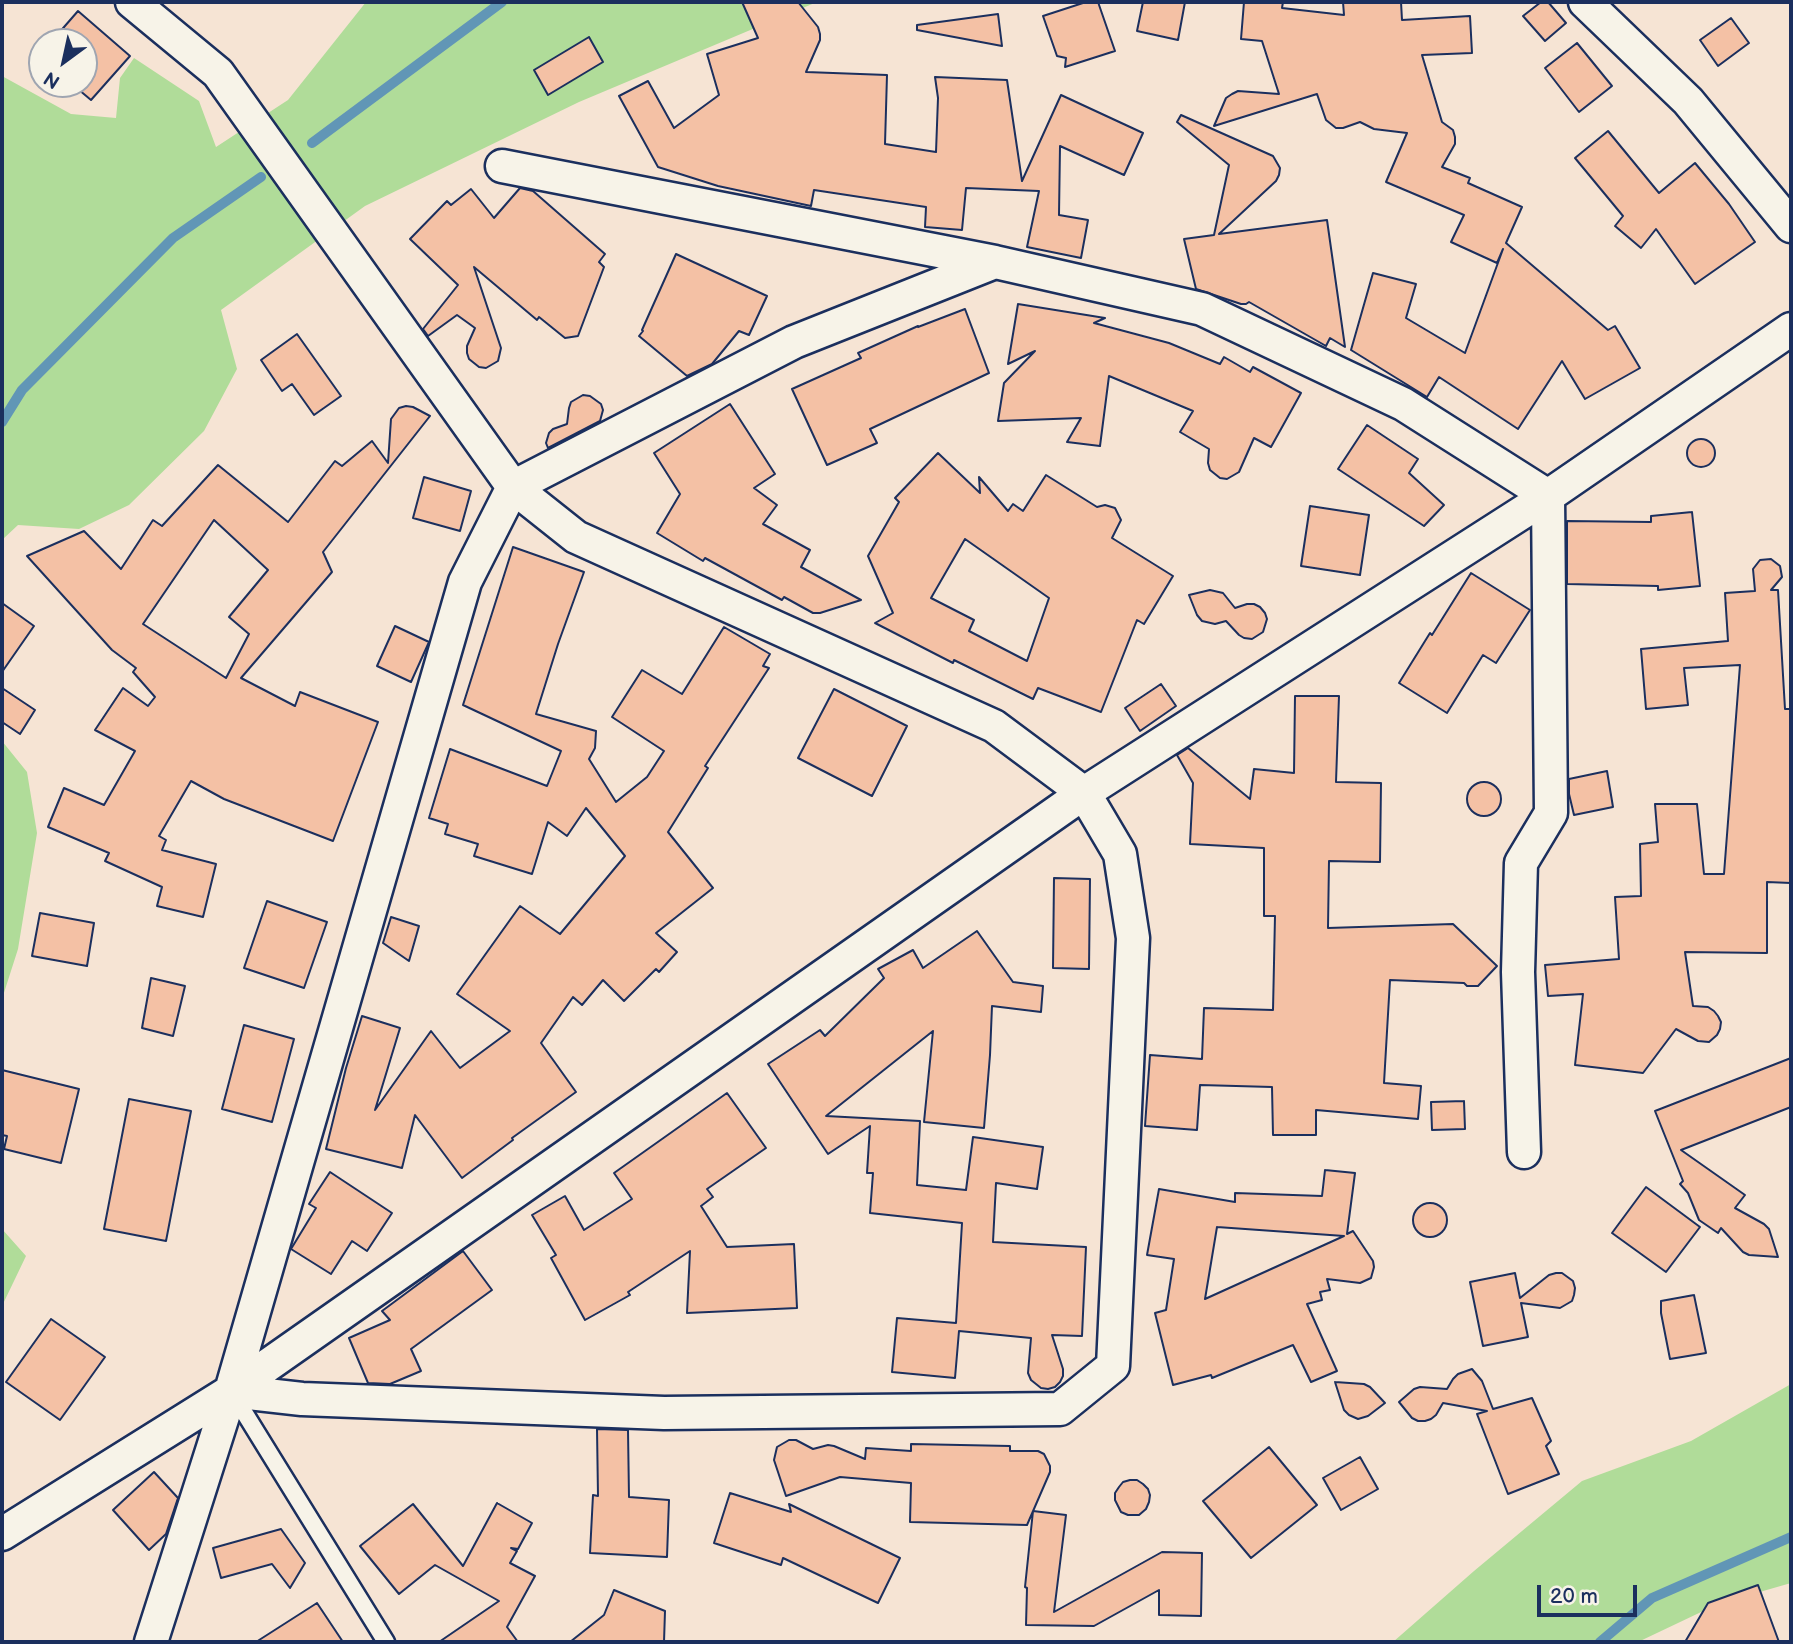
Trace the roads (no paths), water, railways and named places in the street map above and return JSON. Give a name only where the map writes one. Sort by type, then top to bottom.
[{"type":"street","points":[[132,2],[218,74],[513,487],[576,537],[994,726],[1084,793],[1121,854],[1133,938],[1113,1366],[1060,1409],[664,1413],[302,1399],[231,1391]]},
{"type":"street","points":[[1585,2],[1688,101],[1791,226]]},
{"type":"street","points":[[502,166],[995,262],[1202,309],[1403,404],[1548,496]]},
{"type":"street","points":[[151,1642],[231,1391],[465,582],[513,487],[794,342],[995,262]]},
{"type":"street","points":[[2,1534],[231,1391],[1084,793],[1548,496],[1791,328]]},
{"type":"street","points":[[1524,1152],[1518,972],[1521,863],[1551,813],[1548,496]]},
{"type":"lane","points":[[231,1391],[386,1642]]},
{"type":"waterway","points":[[312,143],[502,2]]},
{"type":"waterway","points":[[2,422],[22,390],[173,238],[261,177]]},
{"type":"waterway","points":[[1600,1642],[1652,1598],[1791,1537]]}]
